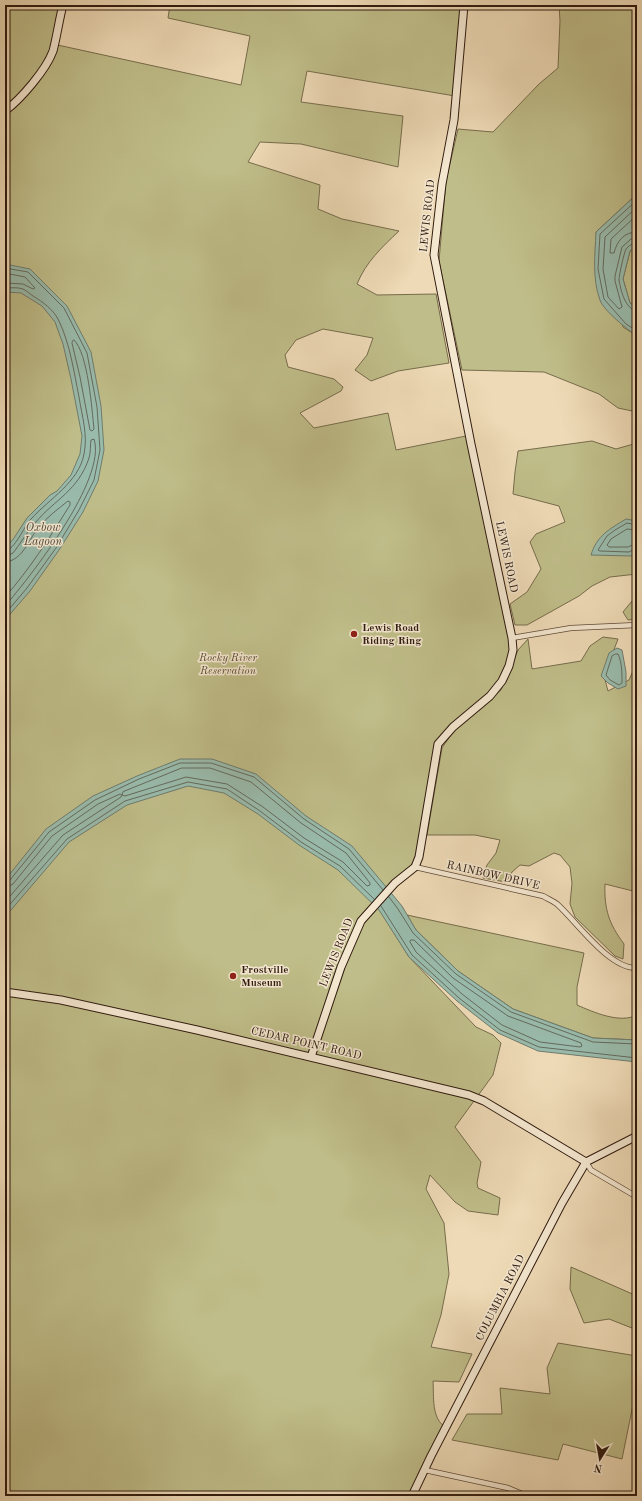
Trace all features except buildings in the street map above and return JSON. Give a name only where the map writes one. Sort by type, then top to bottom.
[{"type":"street","points":[[5,111],[17,102],[38,77],[52,52],[63,5]]},
{"type":"street","name":"LEWIS ROAD","points":[[312,1057],[341,967],[361,921],[395,883],[415,867],[419,857],[438,744],[453,727],[490,696],[502,681],[509,666],[513,650],[512,638],[472,450],[434,255],[442,184],[454,120],[464,5]]},
{"type":"street","points":[[512,638],[571,628],[637,625]]},
{"type":"street","name":"RAINBOW DRIVE","points":[[415,867],[543,896],[556,903],[587,936],[618,962],[630,968],[637,968]]},
{"type":"street","name":"CEDAR POINT ROAD","points":[[5,992],[68,1002],[197,1030],[469,1095],[484,1101],[586,1162]]},
{"type":"street","points":[[637,1136],[586,1162],[591,1170],[637,1197]]},
{"type":"street","name":"COLUMBIA ROAD","points":[[412,1496],[431,1456],[562,1203],[586,1162]]},
{"type":"street","points":[[425,1470],[508,1488],[527,1496]]},
{"type":"green space","name":"Rocky River Reservation","points":[[5,5],[60,5],[53,44],[241,85],[250,36],[168,18],[170,5],[464,5],[455,96],[307,71],[301,102],[403,116],[398,167],[301,144],[260,142],[248,162],[320,185],[318,209],[342,219],[399,231],[370,262],[357,284],[377,295],[436,294],[449,363],[398,371],[371,381],[355,370],[367,355],[373,338],[323,329],[296,340],[285,355],[288,367],[334,379],[343,387],[341,391],[300,413],[314,428],[388,413],[396,450],[471,435],[514,647],[499,688],[437,741],[420,855],[376,904],[409,957],[476,1027],[493,1035],[501,1043],[493,1075],[455,1127],[481,1162],[477,1183],[478,1188],[500,1198],[498,1215],[468,1211],[455,1202],[430,1175],[426,1189],[444,1223],[449,1274],[441,1315],[431,1347],[472,1354],[459,1382],[433,1381],[434,1407],[441,1424],[446,1427],[411,1496],[5,1496]]},
{"type":"green space","points":[[559,5],[637,5],[637,194],[596,232],[623,327],[637,336],[637,412],[618,408],[599,394],[544,372],[462,370],[439,261],[446,181],[458,129],[493,132],[539,84],[558,68],[560,21]]},
{"type":"green space","points":[[637,246],[637,308],[630,303],[623,279],[630,251]]},
{"type":"green space","points":[[592,441],[616,449],[637,443],[637,574],[610,577],[592,586],[579,596],[527,625],[515,625],[510,604],[527,592],[541,569],[530,542],[536,534],[565,522],[559,506],[513,494],[518,451]]},
{"type":"green space","points":[[637,600],[637,619],[628,620],[623,612],[632,601]]},
{"type":"green space","points":[[603,637],[618,639],[604,676],[608,691],[629,680],[637,662],[637,892],[605,884],[605,901],[608,916],[624,944],[623,959],[615,956],[575,917],[570,904],[572,883],[570,867],[560,855],[554,853],[529,866],[520,865],[512,872],[506,882],[483,878],[487,865],[496,853],[500,840],[475,835],[427,835],[442,748],[455,729],[501,690],[518,650],[528,639],[532,669],[581,661],[590,646]]},
{"type":"green space","points":[[407,915],[584,953],[577,987],[577,1005],[599,1014],[615,1018],[637,1015],[637,1040],[593,1038],[513,1009],[458,971],[416,930]]},
{"type":"green space","points":[[571,1267],[637,1296],[637,1330],[609,1319],[584,1323],[570,1289]]},
{"type":"green space","points":[[558,1343],[637,1356],[637,1385],[622,1459],[563,1444],[558,1460],[452,1440],[467,1414],[502,1414],[500,1388],[550,1394],[547,1368]]},
{"type":"water","points":[[637,194],[637,246],[630,251],[623,279],[630,303],[637,308],[637,336],[616,320],[602,304],[597,292],[595,266],[596,232]]},
{"type":"water","name":"Oxbow Lagoon","points":[[5,264],[30,269],[67,306],[91,352],[101,406],[104,450],[98,481],[83,512],[59,550],[30,591],[5,620],[5,549],[27,518],[50,495],[57,491],[71,475],[80,454],[82,436],[63,344],[55,322],[42,306],[21,293],[5,292]]},
{"type":"water","points":[[626,519],[637,521],[637,551],[631,556],[591,555],[600,537]]},
{"type":"water","points":[[617,648],[622,650],[626,672],[626,686],[618,689],[608,683],[601,676],[609,653]]},
{"type":"water","points":[[180,759],[212,759],[256,774],[306,816],[352,846],[402,906],[416,930],[458,971],[513,1009],[593,1038],[637,1040],[637,1062],[538,1051],[498,1033],[457,1001],[409,957],[379,910],[338,870],[299,845],[258,814],[224,793],[188,786],[127,805],[69,842],[5,917],[5,880],[46,829],[93,796]]},
{"type":"place","name":"Lewis Road Riding Ring","points":[[354,634]]},
{"type":"place","name":"Frostville Museum","points":[[233,976]]}]
